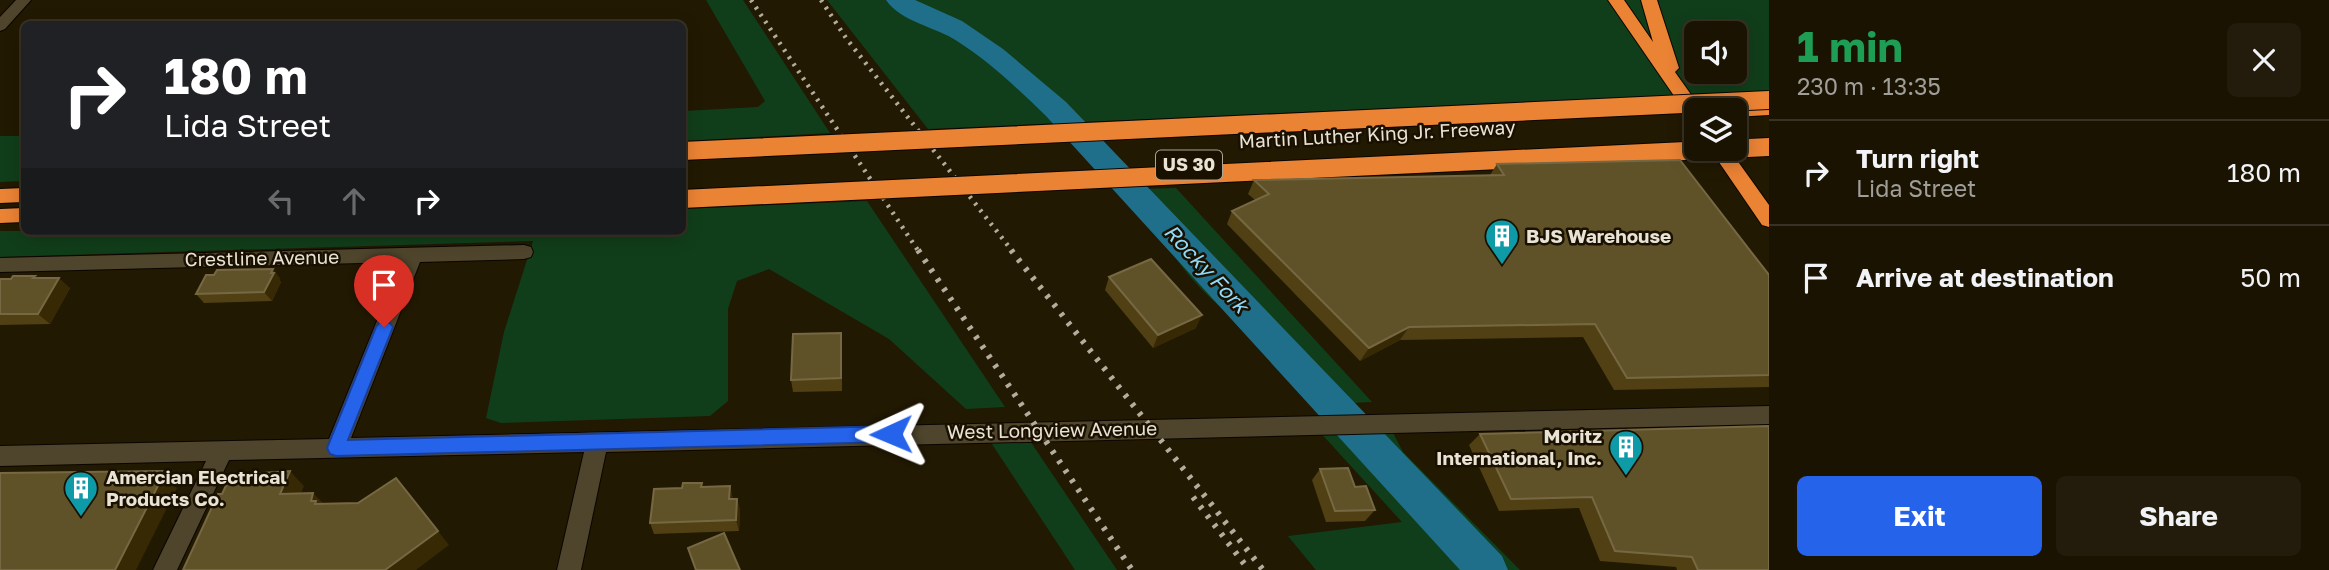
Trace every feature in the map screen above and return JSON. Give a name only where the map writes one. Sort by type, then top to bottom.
[{"type":"highway","points":[[1616,0],[1684,98]]},
{"type":"highway","points":[[1649,0],[1674,84]]},
{"type":"highway","points":[[686,151],[1769,100]]},
{"type":"highway","points":[[1747,110],[1769,109]]},
{"type":"highway","name":"Martin Luther King Jr. Freeway","points":[[686,159],[1684,115]]},
{"type":"highway","points":[[1747,139],[1769,138]]},
{"type":"highway","name":"Martin Luther King Jr. Freeway","points":[[686,189],[1684,143]]},
{"type":"highway","points":[[686,199],[1769,147]]},
{"type":"highway","points":[[1727,161],[1769,220]]},
{"type":"highway","points":[[0,196],[21,195]]},
{"type":"highway","points":[[0,216],[21,215]]},
{"type":"street","points":[[0,3],[23,1]]},
{"type":"street","points":[[0,26],[23,1]]},
{"type":"street","name":"Crestline Avenue","points":[[0,265],[524,252]]},
{"type":"street","points":[[336,448],[413,255]]},
{"type":"street","name":"West Longview Avenue","points":[[0,456],[1282,424],[1769,415]]},
{"type":"street","points":[[569,570],[597,442]]},
{"type":"street","points":[[165,570],[222,451]]},
{"type":"green space","points":[[706,0],[743,0],[830,133],[686,141],[686,111],[758,107],[765,101]]},
{"type":"green space","points":[[827,0],[1769,0],[1769,91],[928,129]]},
{"type":"green space","points":[[0,136],[21,136],[21,181],[0,182]]},
{"type":"green space","points":[[1176,188],[1372,402],[1310,405],[1288,370],[1193,280],[1150,223],[1141,204],[1141,189]]},
{"type":"green space","points":[[867,201],[1005,407],[966,409],[889,339],[769,269],[737,281],[728,309],[728,401],[710,416],[501,423],[486,418],[504,332],[533,241],[0,257],[0,231],[21,231],[21,235],[686,235],[686,209]]},
{"type":"green space","points":[[1391,429],[1403,452],[1520,570],[1316,570],[1288,536],[1402,522],[1318,430]]},
{"type":"green space","points":[[1026,435],[1117,570],[1075,570],[988,438]]},
{"type":"building","name":"BJS Warehouse","points":[[1680,160],[1769,275],[1769,375],[1627,378],[1595,324],[1409,327],[1369,348],[1232,211],[1269,194],[1254,180],[1504,175],[1497,164]]},
{"type":"building","points":[[1151,259],[1202,315],[1158,335],[1109,277]]},
{"type":"building","points":[[273,269],[271,273],[274,273],[264,292],[196,294],[206,275],[214,275],[217,270]]},
{"type":"building","points":[[13,276],[59,278],[38,314],[0,314],[0,279],[11,279]]},
{"type":"building","points":[[841,333],[841,378],[791,380],[793,334]]},
{"type":"building","name":"Moritz International, Inc.","points":[[1769,426],[1769,570],[1698,570],[1692,557],[1615,551],[1592,497],[1511,499],[1480,434]]},
{"type":"building","points":[[1348,468],[1355,487],[1366,486],[1375,510],[1335,511],[1320,469]]},
{"type":"building","name":"Amercian Electrical Products Co.","points":[[162,471],[159,477],[163,476],[115,570],[0,570],[0,473]]},
{"type":"building","points":[[290,471],[280,494],[313,493],[311,501],[316,501],[315,504],[358,503],[396,478],[438,531],[385,570],[183,570],[218,494],[222,494],[231,475]]},
{"type":"building","points":[[683,483],[702,483],[701,487],[730,486],[729,499],[737,499],[736,520],[650,523],[654,489],[682,488]]},
{"type":"building","points":[[724,533],[740,570],[696,570],[688,548]]},
{"type":"waterway","name":"Rocky Fork","points":[[899,0],[911,9],[953,27],[981,45],[1056,109],[1487,570]]},
{"type":"railway","points":[[751,0],[919,252]]},
{"type":"railway","points":[[821,0],[846,38],[1013,252]]},
{"type":"railway","points":[[918,250],[1132,570]]},
{"type":"railway","points":[[1011,250],[1263,570]]},
{"type":"railway","points":[[1193,497],[1249,570]]},
{"type":"place","name":"BJS Warehouse","points":[[1502,266]]},
{"type":"place","name":"Moritz International, Inc.","points":[[1626,477]]},
{"type":"place","name":"Amercian Electrical Products Co.","points":[[81,518]]},
{"type":"route","points":[[384,327],[336,448],[891,434]]}]
